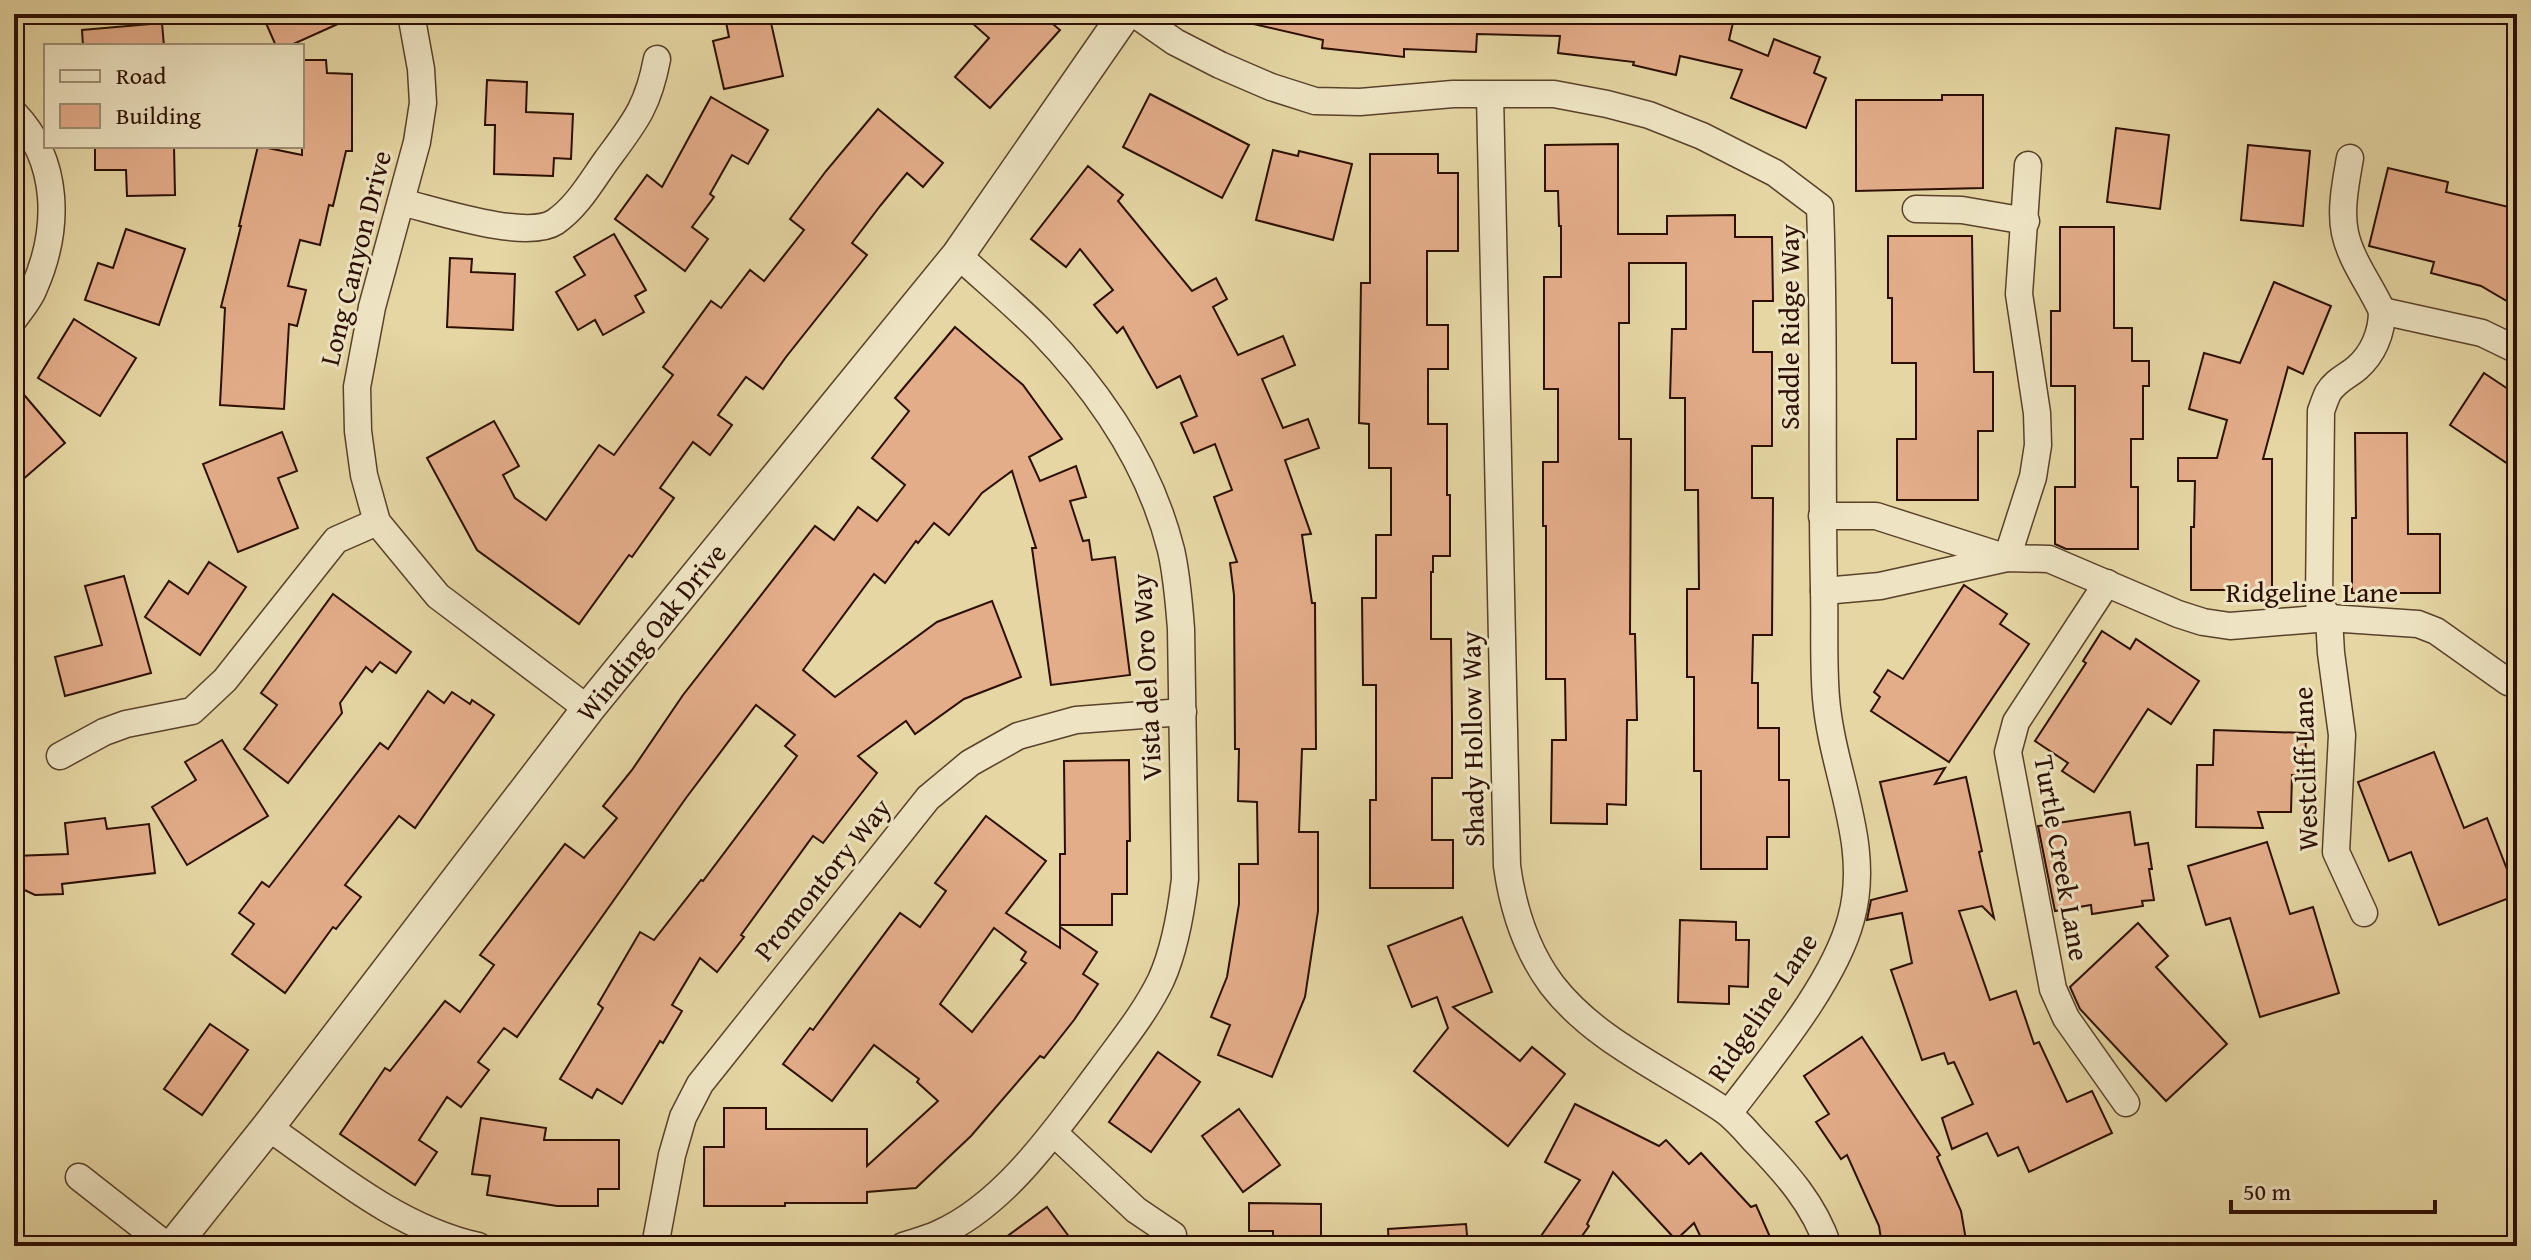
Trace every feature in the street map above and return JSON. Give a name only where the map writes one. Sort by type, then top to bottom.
[{"type":"street","name":"Long Canyon Drive","points":[[411,14],[421,69],[423,103],[417,142],[372,307],[357,387],[358,431],[364,475],[377,522],[438,596],[588,709]]},
{"type":"street","name":"Winding Oak Drive","points":[[79,1177],[170,1246],[268,1127],[588,709],[958,255],[1125,14]]},
{"type":"street","name":"Saddle Ridge Way","points":[[1135,14],[1175,42],[1220,65],[1271,87],[1315,101],[1360,102],[1453,94],[1554,94],[1649,115],[1702,136],[1775,173],[1820,207],[1826,698],[1855,841]]},
{"type":"street","points":[[401,202],[512,229],[553,224],[571,208],[640,114],[652,84],[657,59]]},
{"type":"street","name":"Shady Hollow Way","points":[[1490,95],[1507,866],[1522,931],[1552,985],[1576,1010],[1607,1037],[1729,1113],[1800,1192],[1820,1224],[1828,1246]]},
{"type":"street","points":[[14,113],[27,126],[46,163],[53,202],[46,251],[34,290],[14,319]]},
{"type":"street","points":[[2350,158],[2345,187],[2345,232],[2359,268],[2382,311],[2482,333],[2517,350]]},
{"type":"street","points":[[2007,558],[2033,477],[2038,445],[2037,413],[2019,294],[2028,165]]},
{"type":"street","points":[[1916,209],[1962,210],[2026,221]]},
{"type":"street","name":"Vista del Oro Way","points":[[903,1246],[939,1234],[970,1215],[1026,1166],[1054,1133],[1149,1004],[1170,955],[1185,879],[1178,592],[1171,550],[1154,495],[1129,445],[1071,364],[958,255]]},
{"type":"street","name":"Westcliff Lane","points":[[2364,913],[2336,852],[2342,735],[2329,618],[2319,603],[2321,411],[2327,395],[2338,381],[2371,353],[2379,336],[2382,311]]},
{"type":"street","name":"Ridgeline Lane","points":[[1822,516],[1876,516],[2007,558]]},
{"type":"street","points":[[60,756],[126,724],[192,711],[225,680],[336,540],[377,522]]},
{"type":"street","name":"Ridgeline Lane","points":[[1824,591],[1880,586],[2007,558],[2049,559],[2203,622],[2230,626],[2329,618],[2418,624],[2436,631],[2508,682],[2517,684]]},
{"type":"street","name":"Turtle Creek Lane","points":[[2107,583],[2016,722],[2008,752],[2053,989],[2066,1018],[2126,1103]]},
{"type":"street","name":"Promontory Way","points":[[655,1246],[675,1143],[683,1117],[700,1084],[928,798],[970,763],[1018,736],[1076,720],[1183,712]]},
{"type":"street","name":"Ridgeline Lane","points":[[1729,1113],[1777,1049],[1843,945],[1857,891],[1855,841]]},
{"type":"street","points":[[268,1127],[375,1202],[422,1229],[478,1246]]},
{"type":"street","points":[[1054,1133],[1136,1210],[1173,1235]]},
{"type":"building","points":[[262,14],[360,14],[293,44],[275,44]]},
{"type":"building","points":[[769,14],[783,76],[724,89],[713,41],[729,37],[725,17]]},
{"type":"building","points":[[962,14],[1041,14],[1060,30],[990,108],[955,77],[989,38]]},
{"type":"building","points":[[1250,14],[1735,14],[1729,40],[1768,56],[1774,39],[1820,57],[1814,73],[1826,78],[1806,128],[1731,98],[1742,70],[1680,56],[1676,75],[1633,65],[1634,62],[1558,53],[1560,36],[1477,34],[1476,52],[1404,49],[1404,57],[1322,48],[1323,40],[1249,23]]},
{"type":"building","points":[[162,23],[164,44],[83,44],[82,30]]},
{"type":"building","points":[[304,60],[326,60],[327,73],[352,74],[352,151],[346,151],[320,245],[300,240],[288,286],[306,290],[297,326],[289,324],[284,409],[220,405],[225,308],[221,307],[258,148],[302,155]]},
{"type":"building","points":[[487,80],[527,82],[526,112],[573,114],[571,159],[554,158],[553,176],[494,174],[495,125],[485,125]]},
{"type":"building","points":[[1150,94],[1249,145],[1222,198],[1123,147]]},
{"type":"building","points":[[1942,95],[1983,95],[1983,188],[1856,191],[1856,100],[1942,100]]},
{"type":"building","points":[[711,97],[768,130],[748,164],[732,155],[710,194],[714,197],[692,227],[708,239],[685,271],[615,219],[647,175],[662,187]]},
{"type":"building","points":[[878,109],[943,163],[923,187],[907,173],[880,206],[852,243],[867,255],[763,389],[746,377],[718,415],[732,425],[710,455],[693,442],[660,488],[674,498],[579,624],[477,550],[427,458],[494,421],[519,466],[503,475],[515,498],[546,520],[599,445],[614,455],[673,375],[663,367],[711,301],[721,308],[750,270],[764,281],[804,230],[790,219]]},
{"type":"building","points":[[2116,128],[2169,135],[2160,209],[2107,202]]},
{"type":"building","points":[[1618,144],[1618,234],[1667,234],[1667,216],[1735,215],[1735,237],[1772,237],[1773,301],[1753,301],[1753,352],[1772,352],[1772,446],[1752,446],[1752,498],[1773,498],[1772,635],[1753,635],[1752,683],[1758,683],[1758,728],[1779,728],[1779,780],[1789,780],[1789,837],[1767,837],[1767,869],[1701,869],[1701,771],[1694,771],[1694,677],[1687,677],[1687,589],[1699,589],[1698,490],[1685,490],[1685,398],[1670,398],[1672,329],[1686,329],[1686,263],[1629,263],[1629,323],[1619,323],[1619,439],[1631,439],[1630,634],[1635,634],[1637,720],[1627,720],[1626,805],[1607,804],[1607,824],[1551,823],[1552,740],[1566,740],[1565,679],[1546,679],[1543,462],[1558,462],[1558,389],[1544,389],[1544,277],[1561,277],[1561,226],[1558,191],[1545,191],[1545,145]]},
{"type":"building","points":[[2248,145],[2310,151],[2303,226],[2241,220]]},
{"type":"building","points":[[95,148],[174,148],[175,195],[127,196],[126,170],[95,170]]},
{"type":"building","points":[[1273,150],[1298,156],[1299,151],[1352,164],[1333,240],[1256,220]]},
{"type":"building","points":[[1370,154],[1438,154],[1438,173],[1458,173],[1458,251],[1427,251],[1427,325],[1448,325],[1448,369],[1428,369],[1428,424],[1447,424],[1450,556],[1433,556],[1431,639],[1451,639],[1452,719],[1452,778],[1432,778],[1432,840],[1453,840],[1453,888],[1370,888],[1370,800],[1376,800],[1376,685],[1363,685],[1362,598],[1376,598],[1376,535],[1391,535],[1391,468],[1369,468],[1369,424],[1359,423],[1361,283],[1370,283]]},
{"type":"building","points":[[1088,166],[1123,195],[1118,201],[1192,291],[1216,278],[1227,299],[1213,307],[1238,355],[1283,336],[1295,365],[1262,379],[1283,428],[1308,419],[1319,448],[1285,460],[1311,534],[1302,535],[1312,603],[1315,603],[1316,749],[1302,749],[1299,832],[1318,832],[1318,911],[1305,997],[1272,1077],[1218,1055],[1230,1025],[1211,1017],[1227,977],[1239,904],[1239,864],[1258,864],[1257,802],[1238,801],[1234,595],[1230,563],[1237,562],[1214,497],[1232,490],[1215,444],[1194,453],[1181,423],[1197,416],[1180,376],[1157,388],[1123,327],[1117,333],[1094,305],[1113,290],[1080,249],[1066,267],[1031,239]]},
{"type":"building","points":[[2388,168],[2448,182],[2446,192],[2517,209],[2517,307],[2481,286],[2431,273],[2434,262],[2369,246]]},
{"type":"building","points":[[2060,227],[2114,227],[2114,328],[2132,328],[2132,361],[2149,361],[2149,386],[2143,386],[2143,439],[2131,439],[2131,487],[2138,487],[2138,549],[2066,549],[2055,544],[2055,487],[2075,487],[2075,386],[2051,386],[2051,311],[2060,311]]},
{"type":"building","points":[[126,229],[185,249],[159,325],[85,300],[98,263],[113,268]]},
{"type":"building","points":[[614,234],[646,290],[635,296],[644,312],[603,335],[595,320],[578,330],[556,292],[585,275],[574,257]]},
{"type":"building","points":[[1888,236],[1972,236],[1974,372],[1993,372],[1993,431],[1978,431],[1978,500],[1897,500],[1897,439],[1916,439],[1916,363],[1892,363]]},
{"type":"building","points":[[450,258],[472,259],[471,272],[515,274],[513,330],[447,327]]},
{"type":"building","points":[[2274,282],[2331,306],[2303,374],[2288,367],[2263,459],[2272,459],[2272,590],[2191,590],[2195,481],[2178,481],[2178,458],[2217,458],[2227,420],[2189,409],[2204,353],[2240,363]]},
{"type":"building","points":[[74,319],[136,358],[100,416],[38,378]]},
{"type":"building","points":[[955,327],[1023,385],[1062,439],[1029,457],[1040,481],[1076,466],[1086,497],[1070,501],[1083,541],[1089,540],[1092,560],[1115,557],[1130,675],[1051,685],[1032,548],[1036,548],[1012,471],[982,493],[949,535],[934,523],[918,543],[916,541],[885,583],[874,574],[803,670],[835,697],[937,622],[992,601],[1021,677],[964,699],[915,734],[906,721],[858,756],[877,773],[823,843],[813,836],[717,972],[700,958],[672,1005],[682,1011],[622,1104],[597,1089],[592,1098],[560,1079],[603,1008],[598,1004],[640,932],[654,940],[703,881],[797,756],[785,746],[795,735],[756,705],[686,798],[517,1037],[504,1028],[478,1062],[489,1070],[461,1107],[447,1097],[419,1140],[437,1152],[415,1185],[340,1134],[385,1068],[390,1071],[445,1001],[460,1012],[494,965],[480,955],[565,844],[584,858],[617,818],[603,806],[632,770],[683,695],[815,526],[834,540],[858,507],[877,521],[905,485],[872,458],[909,411],[895,398]]},
{"type":"building","points":[[2484,373],[2517,395],[2517,470],[2450,425]]},
{"type":"building","points":[[14,383],[65,443],[14,487]]},
{"type":"building","points":[[282,432],[297,471],[278,478],[298,528],[238,552],[203,464]]},
{"type":"building","points":[[2355,433],[2407,433],[2408,534],[2440,534],[2440,593],[2352,593],[2352,518],[2356,518]]},
{"type":"building","points":[[209,562],[246,587],[200,655],[145,617],[169,581],[188,594]]},
{"type":"building","points":[[124,576],[151,673],[65,696],[55,657],[102,645],[85,586]]},
{"type":"building","points":[[1964,585],[2007,614],[2000,624],[2029,644],[1949,762],[1871,711],[1880,697],[1874,692],[1888,670],[1903,679]]},
{"type":"building","points":[[333,594],[411,652],[396,673],[380,662],[372,672],[366,667],[340,703],[342,713],[288,783],[244,749],[277,705],[261,693]]},
{"type":"building","points":[[2102,631],[2130,649],[2136,639],[2199,681],[2171,724],[2148,709],[2094,792],[2062,771],[2068,763],[2035,741],[2086,663],[2083,661]]},
{"type":"building","points":[[428,691],[444,703],[452,692],[470,704],[472,700],[494,715],[415,828],[399,816],[345,885],[361,897],[336,929],[333,927],[285,993],[232,954],[254,924],[239,913],[262,882],[269,887],[380,743],[388,749]]},
{"type":"building","points":[[2214,730],[2306,733],[2305,775],[2292,775],[2291,812],[2258,812],[2263,828],[2196,827],[2197,765],[2213,765]]},
{"type":"building","points":[[222,740],[268,816],[187,865],[152,807],[196,780],[185,762]]},
{"type":"building","points":[[2434,752],[2464,828],[2487,818],[2517,895],[2439,925],[2411,852],[2389,861],[2358,782]]},
{"type":"building","points":[[1129,760],[1127,894],[1112,894],[1112,925],[1060,925],[1060,854],[1065,854],[1064,761]]},
{"type":"building","points":[[1945,768],[1935,784],[1966,777],[1982,851],[1979,852],[1994,918],[1982,906],[1959,911],[1990,1000],[2016,991],[2034,1044],[2039,1042],[2067,1102],[2092,1091],[2112,1133],[2029,1172],[2018,1147],[1998,1156],[1987,1133],[1952,1149],[1942,1118],[1973,1104],[1954,1062],[1948,1064],[1944,1053],[1922,1060],[1891,970],[1912,963],[1902,913],[1867,920],[1871,900],[1907,891],[1880,782]]},
{"type":"building","points":[[2130,812],[2135,845],[2148,843],[2154,900],[2142,901],[2143,906],[2092,914],[2091,905],[2055,911],[2038,826]]},
{"type":"building","points":[[986,816],[1046,861],[1006,913],[1060,948],[1060,927],[1097,952],[1083,974],[1098,984],[1074,1020],[1044,1058],[1040,1056],[971,1136],[916,1188],[867,1192],[867,1203],[704,1206],[704,1147],[724,1147],[724,1108],[766,1108],[766,1129],[867,1129],[867,1166],[938,1101],[917,1082],[919,1079],[874,1045],[832,1101],[783,1064],[810,1028],[813,1030],[900,913],[920,927],[946,891],[935,883]],"holes":[[[994,928],[1026,952],[1021,960],[1026,963],[972,1032],[940,1004]]]},
{"type":"building","points":[[105,818],[107,829],[149,824],[155,873],[62,884],[63,894],[35,895],[14,885],[14,856],[68,854],[65,823]]},
{"type":"building","points":[[2267,842],[2290,914],[2313,907],[2339,993],[2260,1017],[2230,918],[2206,925],[2188,866]]},
{"type":"building","points":[[1462,917],[1492,992],[1453,1007],[1520,1061],[1532,1047],[1565,1074],[1508,1146],[1414,1071],[1448,1028],[1437,997],[1412,1007],[1388,946]]},
{"type":"building","points":[[1680,920],[1736,922],[1736,940],[1749,940],[1748,987],[1729,986],[1729,1004],[1678,1002]]},
{"type":"building","points":[[2138,923],[2168,956],[2156,967],[2227,1044],[2166,1101],[2080,1009],[2070,987]]},
{"type":"building","points":[[210,1024],[248,1050],[202,1115],[164,1089]]},
{"type":"building","points":[[1862,1037],[1940,1155],[1937,1157],[1961,1211],[1967,1246],[1882,1246],[1879,1226],[1847,1155],[1841,1159],[1816,1122],[1829,1114],[1804,1076]]},
{"type":"building","points":[[1158,1052],[1200,1082],[1151,1152],[1109,1122]]},
{"type":"building","points":[[1575,1104],[1659,1146],[1666,1140],[1689,1164],[1701,1153],[1751,1207],[1756,1205],[1774,1246],[1705,1246],[1694,1223],[1676,1240],[1613,1172],[1587,1224],[1589,1226],[1575,1246],[1534,1246],[1580,1180],[1545,1162]]},
{"type":"building","points":[[1239,1109],[1280,1165],[1243,1192],[1202,1136]]},
{"type":"building","points":[[481,1118],[546,1128],[544,1140],[619,1140],[619,1189],[598,1189],[598,1206],[557,1206],[487,1195],[490,1176],[472,1174]]},
{"type":"building","points":[[1249,1203],[1321,1204],[1321,1246],[1273,1246],[1273,1231],[1249,1231]]},
{"type":"building","points":[[1047,1207],[1076,1246],[994,1246]]},
{"type":"building","points":[[1466,1224],[1468,1246],[1389,1246],[1388,1229]]}]
